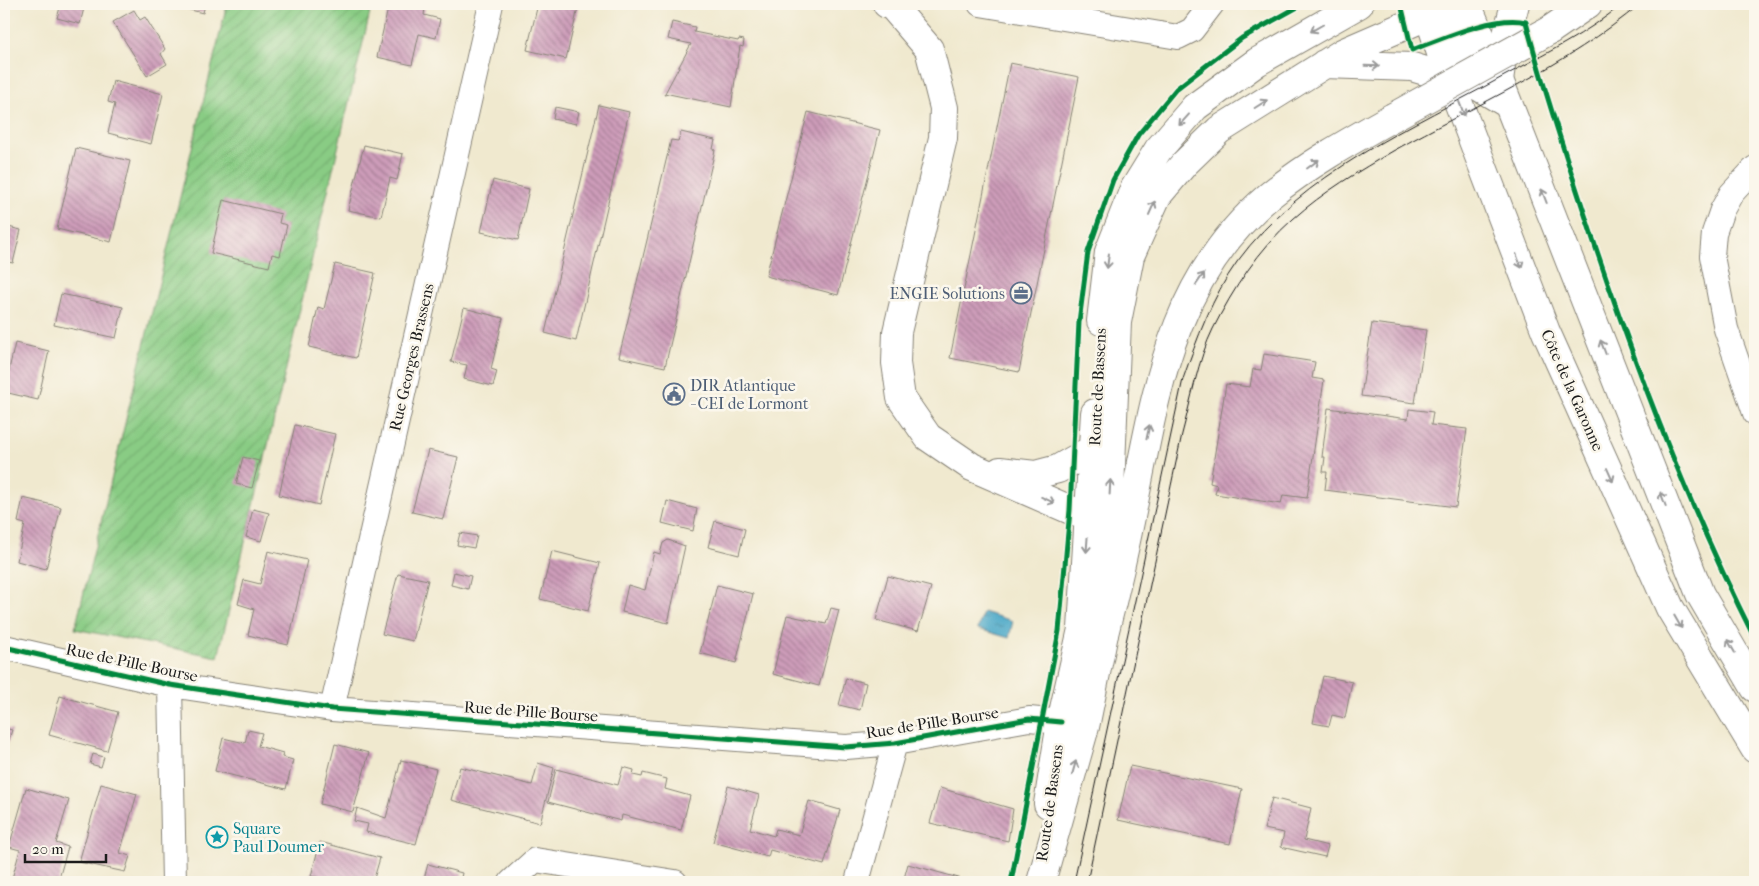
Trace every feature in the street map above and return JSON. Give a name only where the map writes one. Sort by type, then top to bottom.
[{"type":"main road","name":"Route de Bassens","points":[[1037,882],[1060,722],[1082,629],[1100,323],[1109,252],[1134,189],[1158,150],[1195,108],[1257,62],[1359,4]]},
{"type":"main road","points":[[1504,92],[1508,27],[1515,4]]},
{"type":"main road","points":[[1041,882],[1085,727],[1104,634],[1125,551],[1157,388],[1174,331],[1196,284],[1234,233],[1269,197],[1324,156],[1550,30],[1588,4]]},
{"type":"main road","points":[[897,5],[929,49],[944,108],[943,138],[898,332],[896,363],[901,398],[928,437],[972,467],[1089,518]]},
{"type":"main road","points":[[1104,634],[1117,322],[1130,256],[1157,196],[1184,164],[1219,130],[1344,52],[1443,6],[1504,92],[1700,594],[1755,688]]},
{"type":"main road","name":"Côte de la Garonne","points":[[1443,6],[1449,78],[1546,332],[1670,608],[1747,728],[1755,749]]},
{"type":"main road","points":[[1324,64],[1412,67],[1449,78]]},
{"type":"main road","points":[[972,467],[1035,475],[1058,469],[1093,449]]},
{"type":"street","name":"Rue Georges Brassens","points":[[332,709],[491,4]]},
{"type":"street","points":[[980,4],[1178,37],[1192,30],[1212,4]]},
{"type":"street","points":[[1755,168],[1731,194],[1722,210],[1714,233],[1712,256],[1726,329],[1755,413]]},
{"type":"street","name":"Rue de Pille Bourse","points":[[4,647],[170,685],[332,709],[846,747],[895,743],[1029,719],[1060,722]]},
{"type":"street","points":[[170,685],[174,882]]},
{"type":"street","points":[[857,882],[895,743]]},
{"type":"street","points":[[511,882],[535,860],[674,882]]},
{"type":"green space","points":[[227,4],[372,4],[218,657],[75,629]]},
{"type":"water","points":[[983,612],[1013,621],[1009,638],[978,629]]},
{"type":"building","points":[[61,4],[85,4],[80,24],[57,18]]},
{"type":"building","points":[[175,4],[205,4],[203,13],[174,6]]},
{"type":"building","points":[[389,4],[405,4],[425,8],[424,15],[440,19],[436,38],[419,34],[412,65],[377,57]]},
{"type":"building","points":[[538,4],[579,4],[566,59],[527,50]]},
{"type":"building","points":[[134,10],[140,20],[145,17],[165,49],[161,54],[167,64],[147,76],[113,22]]},
{"type":"building","points":[[672,22],[695,27],[694,32],[738,41],[739,39],[744,40],[743,47],[740,46],[731,107],[669,94],[664,95],[691,44],[668,39]]},
{"type":"building","points":[[1010,63],[1079,77],[1019,372],[950,358]]},
{"type":"building","points":[[113,81],[163,94],[151,144],[108,133],[115,104],[108,102]]},
{"type":"building","points":[[599,105],[629,112],[576,341],[545,333]]},
{"type":"building","points":[[555,107],[579,112],[576,124],[553,119]]},
{"type":"building","points":[[808,112],[880,130],[838,295],[766,276]]},
{"type":"building","points":[[681,132],[715,140],[713,149],[715,150],[665,367],[619,357],[671,140],[678,141]]},
{"type":"building","points":[[364,145],[403,154],[397,180],[390,178],[381,217],[348,210]]},
{"type":"building","points":[[76,148],[130,161],[111,242],[57,229]]},
{"type":"building","points":[[493,180],[529,189],[518,240],[481,232]]},
{"type":"building","points":[[223,200],[281,214],[279,223],[287,225],[280,256],[272,254],[269,267],[211,253]]},
{"type":"building","points":[[4,226],[21,230],[13,263],[4,261]]},
{"type":"building","points":[[335,264],[375,273],[356,358],[309,347],[318,307],[324,309]]},
{"type":"building","points":[[61,294],[123,307],[116,338],[54,325]]},
{"type":"building","points":[[464,308],[503,318],[491,369],[497,371],[493,386],[464,379],[467,365],[451,362]]},
{"type":"building","points":[[1372,323],[1426,330],[1415,403],[1361,396]]},
{"type":"building","points":[[15,343],[49,351],[38,400],[4,392]]},
{"type":"building","points":[[1264,354],[1315,362],[1312,378],[1324,380],[1307,498],[1283,495],[1281,504],[1215,494],[1217,485],[1210,483],[1226,384],[1250,387],[1253,369],[1261,370]]},
{"type":"building","points":[[1328,408],[1408,419],[1409,409],[1433,412],[1431,425],[1467,429],[1456,507],[1325,490],[1327,472],[1323,472],[1325,457],[1322,457]]},
{"type":"building","points":[[295,425],[335,434],[319,505],[279,495]]},
{"type":"building","points":[[428,450],[458,457],[443,519],[412,512]]},
{"type":"building","points":[[243,457],[259,461],[252,488],[236,484]]},
{"type":"building","points":[[23,498],[61,507],[46,569],[17,561],[25,524],[18,522]]},
{"type":"building","points":[[667,501],[697,509],[693,531],[662,523]]},
{"type":"building","points":[[253,509],[269,513],[261,541],[246,537]]},
{"type":"building","points":[[715,521],[745,529],[739,555],[708,547]]},
{"type":"building","points":[[460,533],[477,536],[474,548],[457,545]]},
{"type":"building","points":[[668,540],[685,546],[668,623],[622,612],[628,585],[645,590],[654,552],[660,554],[663,543]]},
{"type":"building","points":[[268,551],[307,560],[288,645],[248,635],[254,609],[238,604],[244,580],[260,584]]},
{"type":"building","points":[[552,551],[600,563],[588,611],[540,599]]},
{"type":"building","points":[[454,572],[471,576],[468,589],[451,585]]},
{"type":"building","points":[[398,574],[428,580],[413,641],[382,634]]},
{"type":"building","points":[[888,576],[931,587],[918,631],[876,620]]},
{"type":"building","points":[[717,585],[753,594],[736,663],[700,653]]},
{"type":"building","points":[[831,608],[839,610],[819,686],[773,674],[787,615],[826,624]]},
{"type":"building","points":[[1323,676],[1352,682],[1345,718],[1332,715],[1329,726],[1313,723]]},
{"type":"building","points":[[846,678],[866,683],[860,710],[839,705]]},
{"type":"building","points":[[60,696],[118,712],[107,751],[49,735]]},
{"type":"building","points":[[4,728],[12,730],[4,755]]},
{"type":"building","points":[[248,730],[262,733],[258,746],[283,753],[282,757],[293,760],[286,789],[215,771],[223,738],[245,743]]},
{"type":"building","points":[[335,744],[369,753],[353,812],[320,804]]},
{"type":"building","points":[[93,754],[104,757],[101,767],[90,764]]},
{"type":"building","points":[[401,760],[436,769],[416,844],[366,832],[368,824],[354,821],[357,808],[386,818]]},
{"type":"building","points":[[538,763],[554,768],[540,823],[451,800],[460,767],[532,785]]},
{"type":"building","points":[[1130,766],[1242,789],[1230,844],[1118,820]]},
{"type":"building","points":[[623,767],[634,770],[633,775],[642,777],[643,773],[667,779],[665,789],[690,796],[681,830],[622,815],[621,821],[548,802],[556,769],[618,785]]},
{"type":"building","points":[[101,784],[137,794],[120,853],[130,856],[125,872],[79,862]]},
{"type":"building","points":[[728,786],[759,795],[750,829],[774,836],[776,829],[799,835],[809,801],[840,810],[824,865],[770,850],[768,857],[713,842]]},
{"type":"building","points":[[26,788],[69,800],[56,843],[68,847],[58,882],[11,882],[20,850],[9,847]]},
{"type":"building","points":[[940,788],[1013,809],[1008,841],[930,823]]},
{"type":"building","points":[[1272,798],[1311,808],[1304,840],[1328,846],[1325,857],[1281,847],[1284,833],[1264,829]]},
{"type":"building","points":[[320,842],[380,858],[373,882],[336,882],[311,876]]},
{"type":"building","points":[[428,864],[462,873],[460,882],[423,882]]},
{"type":"building","points":[[908,864],[966,880],[965,882],[903,882]]},
{"type":"tram line","points":[[1074,882],[1183,379],[1206,319],[1228,275],[1263,231],[1293,203],[1326,177],[1397,134],[1566,42],[1609,15],[1622,4]]},
{"type":"tram line","points":[[1087,882],[1195,380],[1213,329],[1238,285],[1269,243],[1293,219],[1329,191],[1393,151],[1521,83],[1582,47],[1640,4]]},
{"type":"cycle path","points":[[1011,882],[1059,631],[1070,510],[1079,322],[1088,252],[1113,180],[1138,135],[1176,89],[1242,38],[1303,4]]},
{"type":"cycle path","points":[[1401,4],[1412,50],[1484,24],[1514,20],[1526,22],[1547,96],[1586,218],[1642,379],[1707,537],[1755,639]]},
{"type":"cycle path","points":[[4,647],[170,685],[332,709],[846,747],[895,743],[1029,719],[1061,722]]},
{"type":"place","name":"ENGIE Solutions","points":[[1021,293]]},
{"type":"place","name":"DIR Atlantique - CEI de Lormont","points":[[674,394]]},
{"type":"place","name":"Square Paul Doumer","points":[[217,837]]}]
